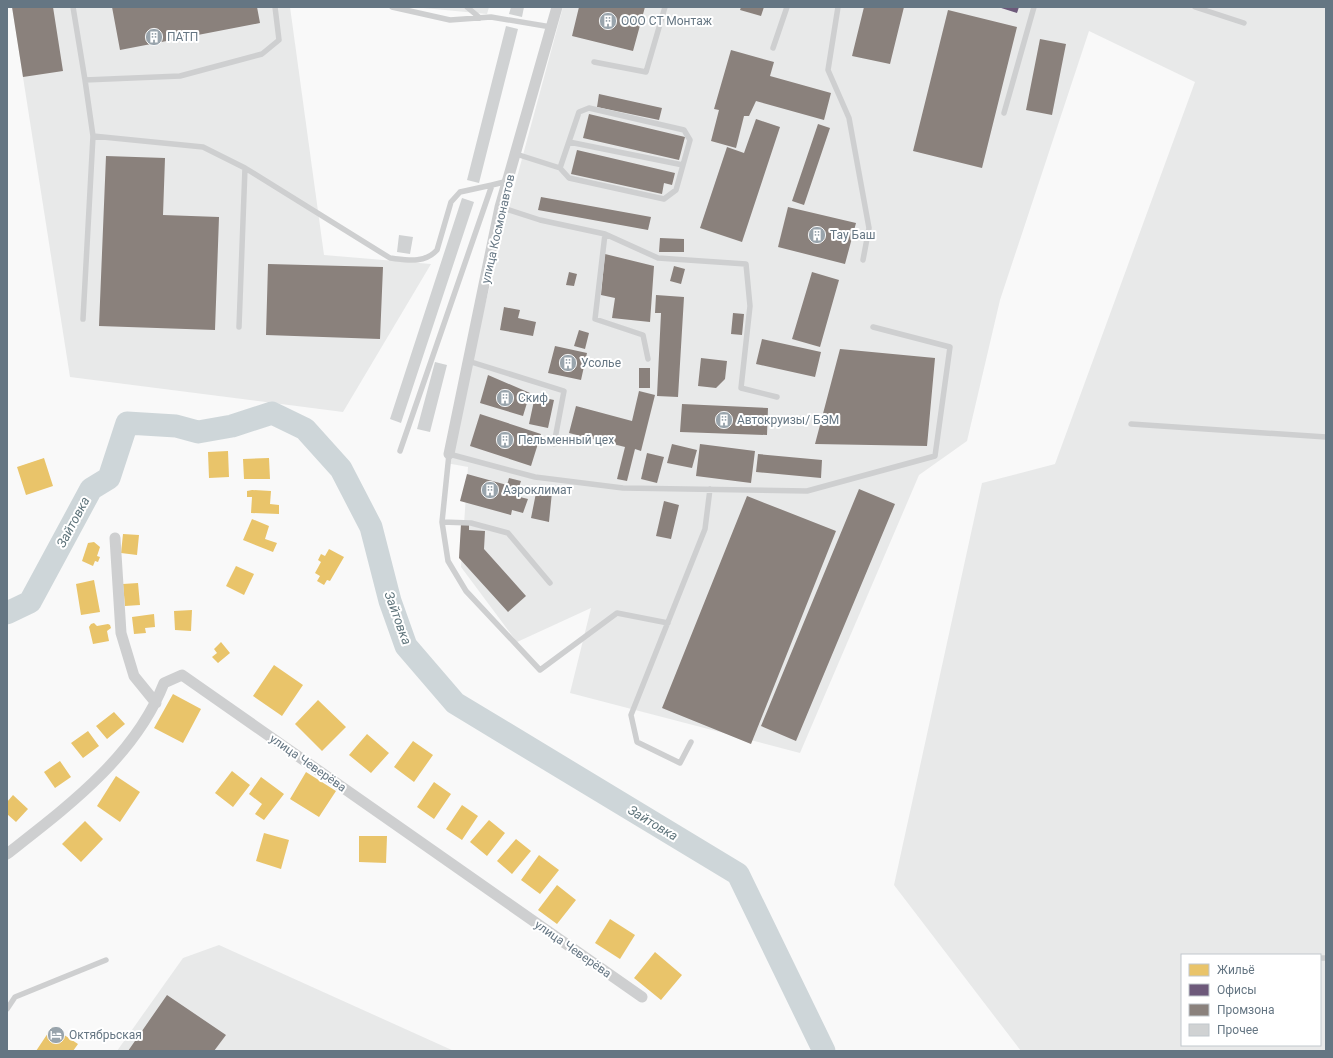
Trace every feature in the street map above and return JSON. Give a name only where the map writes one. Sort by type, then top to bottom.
[{"type":"street","name":"улица Космонавтов","points":[[449,454],[500,207],[557,7]]},
{"type":"street","points":[[115,538],[121,633],[134,676],[156,703]]},
{"type":"street","name":"улица Чеверёва","points":[[7,854],[68,807],[117,759],[156,703],[164,683],[182,675],[642,997]]},
{"type":"lane","points":[[73,7],[93,136],[83,318]]},
{"type":"lane","points":[[85,80],[180,76],[262,54],[279,40],[275,7]]},
{"type":"lane","points":[[392,7],[450,20],[491,18],[551,27]]},
{"type":"lane","points":[[467,7],[480,18]]},
{"type":"lane","points":[[594,62],[646,72],[665,7]]},
{"type":"lane","points":[[773,48],[787,7]]},
{"type":"lane","points":[[838,7],[828,70],[849,118],[869,228],[863,260]]},
{"type":"lane","points":[[1004,113],[1034,7]]},
{"type":"lane","points":[[1195,7],[1244,23]]},
{"type":"lane","points":[[516,154],[560,168],[569,178],[664,199],[676,190],[690,140],[684,130],[589,108],[579,112],[560,168]]},
{"type":"lane","points":[[93,136],[203,147],[245,168],[390,258],[416,261],[431,256],[437,250],[451,202],[460,192],[508,181]]},
{"type":"lane","points":[[569,142],[683,165]]},
{"type":"lane","points":[[239,327],[245,168]]},
{"type":"lane","points":[[400,451],[492,184]]},
{"type":"lane","points":[[500,207],[540,220],[605,234],[658,258],[746,264],[750,306],[741,388],[777,397]]},
{"type":"lane","points":[[605,234],[595,319],[643,334],[648,359]]},
{"type":"lane","points":[[668,623],[617,613],[540,670],[466,591],[448,561],[442,522],[449,454],[535,477],[623,488],[807,491],[935,456],[950,347],[873,327]]},
{"type":"lane","points":[[468,362],[564,391],[554,444]]},
{"type":"lane","points":[[1131,424],[1326,437]]},
{"type":"lane","points":[[690,742],[680,763],[637,742],[631,715],[705,529],[710,489]]},
{"type":"lane","points":[[442,522],[471,523],[508,533],[550,583]]},
{"type":"lane","points":[[7,1009],[15,997],[106,960]]},
{"type":"shaded area","points":[[12,7],[290,7],[324,255],[431,264],[343,412],[70,377]]},
{"type":"shaded area","points":[[413,7],[489,7],[487,14]]},
{"type":"shaded area","points":[[563,7],[1326,7],[1326,1051],[1021,1051],[894,885],[982,483],[1055,464],[1195,82],[1089,31],[1000,300],[967,441],[919,475],[800,753],[570,693],[591,608],[517,642],[461,567],[468,467],[446,463],[513,192]]},
{"type":"shaded area","points":[[219,945],[454,1051],[117,1051],[183,958]]},
{"type":"building: Жильё","points":[[228,451],[229,477],[209,478],[208,452]]},
{"type":"building: Жильё","points":[[44,458],[53,486],[26,495],[17,467]]},
{"type":"building: Жильё","points":[[269,458],[270,479],[244,479],[243,459]]},
{"type":"building: Жильё","points":[[247,491],[271,491],[270,504],[279,505],[279,514],[251,513],[252,497],[247,497]]},
{"type":"building: Жильё","points":[[252,519],[269,526],[265,539],[277,543],[273,552],[243,540]]},
{"type":"building: Жильё","points":[[123,534],[139,535],[137,555],[121,553]]},
{"type":"building: Жильё","points":[[94,542],[100,547],[97,556],[100,557],[98,562],[95,561],[93,566],[82,561],[88,543]]},
{"type":"building: Жильё","points":[[329,549],[344,557],[330,581],[327,580],[324,585],[317,581],[320,576],[315,573],[321,562],[318,560],[321,554],[325,556]]},
{"type":"building: Жильё","points":[[236,566],[254,574],[244,595],[226,586]]},
{"type":"building: Жильё","points":[[94,580],[100,612],[81,615],[76,584]]},
{"type":"building: Жильё","points":[[138,583],[140,605],[125,606],[123,584]]},
{"type":"building: Жильё","points":[[192,610],[191,631],[175,630],[174,611]]},
{"type":"building: Жильё","points":[[154,614],[155,627],[145,628],[146,633],[134,634],[132,617]]},
{"type":"building: Жильё","points":[[94,623],[97,626],[110,625],[111,628],[107,631],[109,641],[93,644],[89,627]]},
{"type":"building: Жильё","points":[[221,642],[230,653],[218,663],[212,657],[217,653],[214,649]]},
{"type":"building: Жильё","points":[[274,665],[303,685],[282,716],[253,696]]},
{"type":"building: Жильё","points":[[173,694],[201,709],[183,743],[154,728]]},
{"type":"building: Жильё","points":[[318,700],[346,727],[322,751],[295,724]]},
{"type":"building: Жильё","points":[[114,712],[125,724],[107,739],[96,726]]},
{"type":"building: Жильё","points":[[88,731],[99,746],[83,758],[71,743]]},
{"type":"building: Жильё","points":[[367,734],[389,753],[371,773],[349,755]]},
{"type":"building: Жильё","points":[[413,741],[433,755],[414,782],[394,767]]},
{"type":"building: Жильё","points":[[60,761],[71,777],[55,788],[44,772]]},
{"type":"building: Жильё","points":[[232,771],[250,785],[233,807],[215,793]]},
{"type":"building: Жильё","points":[[306,772],[336,791],[319,817],[290,799]]},
{"type":"building: Жильё","points":[[116,776],[140,792],[120,822],[97,806]]},
{"type":"building: Жильё","points":[[261,777],[284,794],[264,820],[255,814],[262,804],[249,794]]},
{"type":"building: Жильё","points":[[434,782],[451,794],[434,819],[417,807]]},
{"type":"building: Жильё","points":[[13,795],[28,809],[16,822],[7,814],[7,802]]},
{"type":"building: Жильё","points":[[462,805],[478,816],[462,840],[446,829]]},
{"type":"building: Жильё","points":[[489,820],[505,833],[487,856],[470,842]]},
{"type":"building: Жильё","points":[[85,821],[103,839],[81,862],[62,844]]},
{"type":"building: Жильё","points":[[264,833],[289,840],[281,869],[256,861]]},
{"type":"building: Жильё","points":[[359,836],[387,836],[386,863],[359,862]]},
{"type":"building: Жильё","points":[[516,839],[531,851],[512,874],[497,861]]},
{"type":"building: Жильё","points":[[539,855],[559,870],[540,894],[521,880]]},
{"type":"building: Жильё","points":[[557,885],[576,900],[557,924],[538,910]]},
{"type":"building: Жильё","points":[[610,919],[635,935],[620,959],[595,943]]},
{"type":"building: Жильё","points":[[655,952],[682,975],[661,1000],[634,978]]},
{"type":"building: Жильё","name":"Октябрьская","points":[[52,1027],[78,1044],[73,1051],[36,1051]]},
{"type":"building: Офисы","points":[[998,7],[1019,7],[1017,13]]},
{"type":"building: Промзона","points":[[12,7],[53,7],[63,71],[23,77]]},
{"type":"building: Промзона","name":"ПАТП","points":[[112,7],[257,7],[260,23],[120,50]]},
{"type":"building: Промзона","name":"ООО СТ Монтаж","points":[[579,7],[645,7],[633,51],[572,36]]},
{"type":"building: Промзона","points":[[741,7],[764,7],[761,16],[740,10]]},
{"type":"building: Промзона","points":[[864,7],[904,7],[890,64],[852,56]]},
{"type":"building: Промзона","points":[[948,10],[1017,27],[982,168],[913,151]]},
{"type":"building: Промзона","points":[[1040,39],[1066,44],[1052,115],[1026,110]]},
{"type":"building: Промзона","points":[[731,50],[774,62],[770,76],[831,93],[824,120],[756,101],[749,116],[744,116],[736,148],[711,141],[719,110],[714,109]]},
{"type":"building: Промзона","points":[[599,94],[662,108],[659,120],[597,107]]},
{"type":"building: Промзона","points":[[589,114],[685,137],[679,160],[583,138]]},
{"type":"building: Промзона","points":[[756,119],[780,127],[742,242],[700,228],[727,147],[744,153]]},
{"type":"building: Промзона","points":[[818,124],[830,128],[804,205],[792,201]]},
{"type":"building: Промзона","points":[[577,150],[675,173],[672,185],[664,183],[662,194],[571,174]]},
{"type":"building: Промзона","points":[[106,156],[165,158],[163,215],[219,217],[215,330],[99,326]]},
{"type":"building: Промзона","points":[[541,197],[651,217],[648,230],[538,210]]},
{"type":"building: Промзона","name":"Тау Баш","points":[[788,207],[856,223],[845,264],[778,247]]},
{"type":"building: Промзона","points":[[660,238],[684,239],[684,252],[659,252]]},
{"type":"building: Промзона","points":[[605,254],[654,266],[650,322],[612,318],[615,298],[601,295]]},
{"type":"building: Промзона","points":[[268,264],[383,267],[380,339],[266,335]]},
{"type":"building: Промзона","points":[[674,266],[685,269],[681,284],[670,281]]},
{"type":"building: Промзона","points":[[569,272],[577,274],[574,286],[566,285]]},
{"type":"building: Промзона","points":[[812,272],[839,280],[820,347],[792,339]]},
{"type":"building: Промзона","points":[[656,295],[684,297],[678,397],[657,396],[661,313],[655,313]]},
{"type":"building: Промзона","points":[[504,307],[520,310],[518,318],[536,322],[533,336],[500,330]]},
{"type":"building: Промзона","points":[[733,313],[744,314],[742,335],[731,334]]},
{"type":"building: Промзона","points":[[579,330],[589,333],[585,349],[574,346]]},
{"type":"building: Промзона","points":[[762,339],[821,352],[815,377],[756,364]]},
{"type":"building: Промзона","name":"Усолье","points":[[555,346],[587,353],[581,380],[548,373]]},
{"type":"building: Промзона","points":[[840,349],[935,358],[927,446],[815,444]]},
{"type":"building: Промзона","points":[[701,358],[727,361],[725,379],[716,388],[698,386]]},
{"type":"building: Промзона","points":[[639,368],[650,368],[650,388],[639,388]]},
{"type":"building: Промзона","name":"Скиф","points":[[488,375],[530,393],[523,416],[480,403]]},
{"type":"building: Промзона","points":[[639,391],[655,395],[641,451],[635,449],[627,481],[617,479],[625,447],[569,433],[576,406],[632,421]]},
{"type":"building: Промзона","points":[[535,396],[554,400],[548,428],[529,424]]},
{"type":"building: Промзона","name":"Автокруизы/ БЭМ","points":[[682,404],[768,408],[767,435],[680,432]]},
{"type":"building: Промзона","name":"Пельменный цех","points":[[480,414],[541,434],[531,466],[470,446]]},
{"type":"building: Промзона","points":[[672,444],[697,450],[692,468],[667,463]]},
{"type":"building: Промзона","points":[[700,444],[755,451],[751,483],[696,476]]},
{"type":"building: Промзона","points":[[647,453],[664,457],[657,483],[641,479]]},
{"type":"building: Промзона","points":[[758,454],[822,460],[821,478],[756,472]]},
{"type":"building: Промзона","name":"Аэроклимат","points":[[467,474],[507,485],[509,478],[521,481],[516,496],[528,499],[523,513],[512,510],[511,515],[460,501]]},
{"type":"building: Промзона","points":[[537,488],[552,492],[549,522],[531,518]]},
{"type":"building: Промзона","points":[[859,489],[895,504],[796,741],[761,726]]},
{"type":"building: Промзона","points":[[747,496],[836,531],[751,744],[662,708]]},
{"type":"building: Промзона","points":[[664,501],[679,505],[671,539],[656,536]]},
{"type":"building: Промзона","points":[[461,524],[469,524],[469,530],[485,531],[484,549],[526,596],[508,612],[459,558]]},
{"type":"building: Промзона","points":[[167,995],[226,1035],[214,1051],[128,1051]]},
{"type":"building: Прочее","points":[[511,7],[524,7],[522,17],[509,14]]},
{"type":"building: Прочее","points":[[506,26],[518,29],[479,183],[467,180]]},
{"type":"building: Прочее","points":[[462,198],[474,202],[401,423],[390,419]]},
{"type":"building: Прочее","points":[[399,235],[413,237],[410,254],[397,252]]},
{"type":"building: Прочее","points":[[435,362],[447,365],[430,432],[417,429]]},
{"type":"waterway","name":"Зайтовка","points":[[7,613],[30,602],[91,489],[109,478],[127,423],[176,426],[198,432],[232,426],[272,413],[305,429],[341,469],[371,527],[390,601],[406,646],[455,703],[738,874],[824,1051]]},
{"type":"place","name":"ООО СТ Монтаж","points":[[608,21]]},
{"type":"place","name":"ПАТП","points":[[154,37]]},
{"type":"place","name":"Тау Баш","points":[[817,235]]},
{"type":"place","name":"Усолье","points":[[568,363]]},
{"type":"place","name":"Скиф","points":[[505,398]]},
{"type":"place","name":"Автокруизы/ БЭМ","points":[[724,420]]},
{"type":"place","name":"Пельменный цех","points":[[505,440]]},
{"type":"place","name":"Аэроклимат","points":[[490,490]]},
{"type":"place","name":"Октябрьская","points":[[56,1035]]}]
